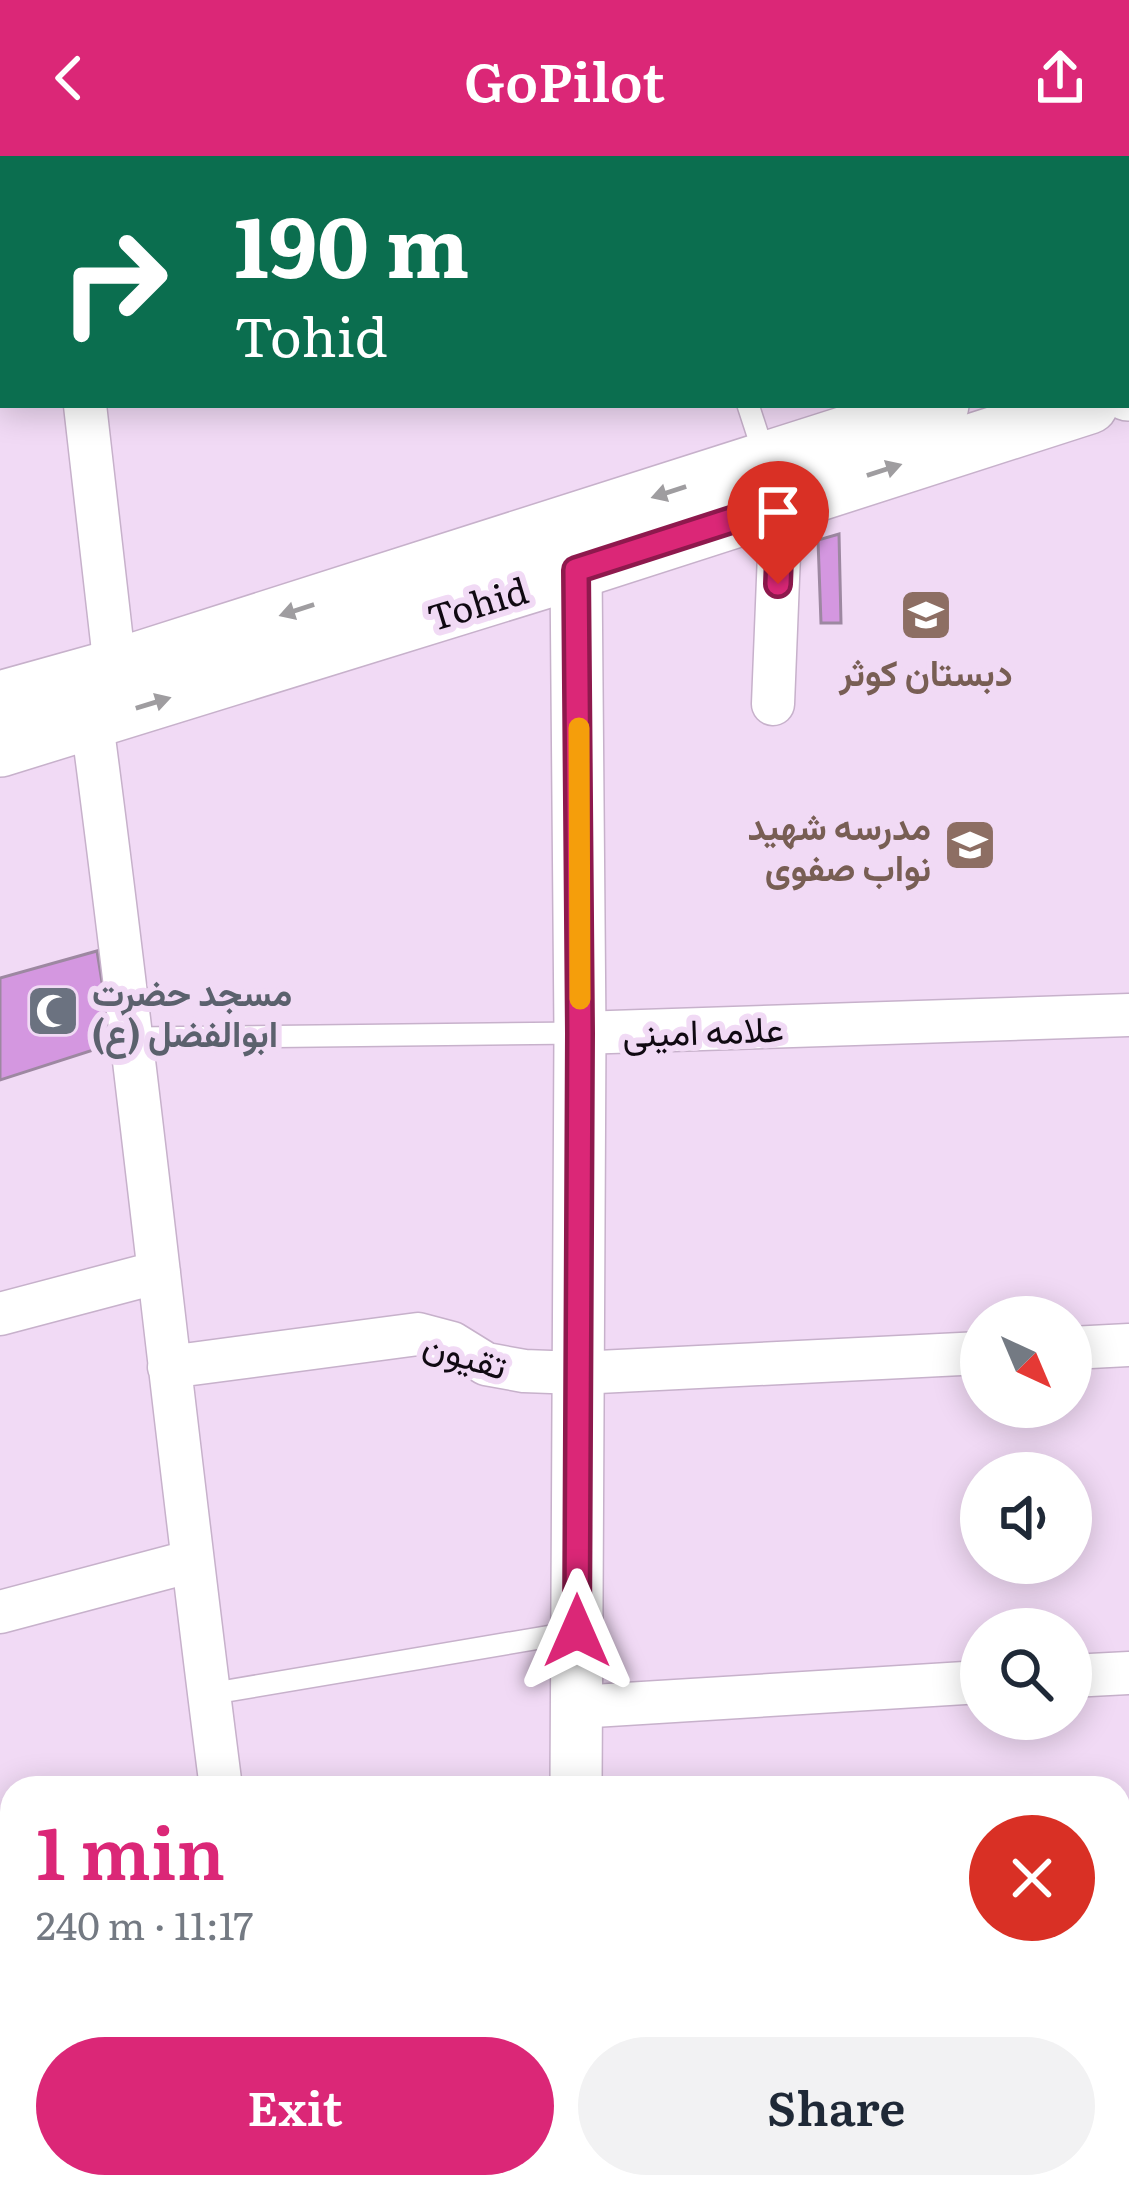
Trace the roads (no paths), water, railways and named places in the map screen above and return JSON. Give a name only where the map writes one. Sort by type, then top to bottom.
[{"type":"main road","name":"Tohid","points":[[0,748],[576,570],[933,408]]},
{"type":"main road","name":"Tohid","points":[[0,700],[774,482],[1076,408]]},
{"type":"street","points":[[85,408],[116,668]]},
{"type":"street","points":[[773,704],[774,482]]},
{"type":"street","points":[[576,570],[580,1033],[576,1776]]},
{"type":"street","points":[[92,723],[134,1038],[219,1776]]},
{"type":"street","name":"علامه امینی","points":[[580,1033],[1129,1015]]},
{"type":"street","points":[[0,1314],[159,1272]]},
{"type":"street","name":"تقیون","points":[[169,1367],[418,1334],[452,1342],[486,1364],[578,1373],[960,1353]]},
{"type":"street","points":[[1092,1347],[1129,1345]]},
{"type":"street","points":[[0,1612],[192,1561]]},
{"type":"street","points":[[1092,1675],[1129,1673]]},
{"type":"street","points":[[577,1707],[960,1683]]},
{"type":"lane","points":[[749,408],[774,482]]},
{"type":"lane","name":"علامه امینی","points":[[134,1038],[580,1033]]},
{"type":"lane","points":[[209,1694],[577,1631]]},
{"type":"place","name":"دبستان کوثر","points":[[926,615]]},
{"type":"place","name":"مدرسه شهید نواب صفوی","points":[[970,845]]},
{"type":"place","name":"مسجد حضرت ابوالفضل (ع)","points":[[53,1011]]}]
